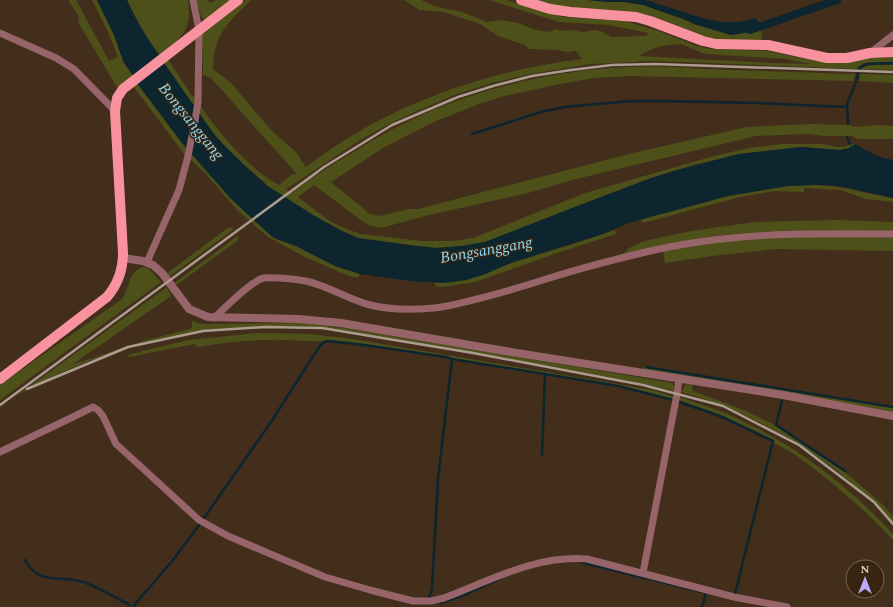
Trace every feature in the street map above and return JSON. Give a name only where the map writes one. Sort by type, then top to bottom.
[{"type":"main road","points":[[0,379],[107,297],[117,284],[122,268],[123,258],[115,111],[117,98],[123,89],[238,0]]},
{"type":"main road","points":[[521,0],[550,9],[636,17],[703,41],[716,44],[768,45],[827,58],[847,58],[870,53],[893,52]]},
{"type":"street","points":[[147,262],[174,204],[188,156],[198,102],[199,30],[193,0]]},
{"type":"street","points":[[0,33],[56,58],[74,69],[115,111]]},
{"type":"street","points":[[870,53],[893,35]]},
{"type":"street","points":[[214,318],[260,278],[307,281],[354,300],[371,305],[402,309],[434,308],[505,293],[545,279],[620,258],[700,241],[728,237],[783,234],[893,234]]},
{"type":"street","points":[[123,258],[147,262],[153,265],[162,273],[189,309],[208,317],[292,319],[342,323],[791,397],[893,416]]},
{"type":"street","points":[[643,573],[679,379]]},
{"type":"street","points":[[0,452],[93,407],[103,416],[116,444],[199,520],[228,536],[325,577],[405,600],[431,601],[444,598],[520,568],[544,561],[559,559],[587,559],[734,596],[787,607]]},
{"type":"street","points":[[431,601],[438,607]]},
{"type":"green space","points":[[68,0],[76,0],[109,61],[118,57],[109,34],[92,0],[97,0],[114,35],[124,63],[134,77],[118,89],[78,22],[79,16]]},
{"type":"green space","points":[[127,0],[188,0],[189,16],[186,29],[178,40],[160,56],[142,29]]},
{"type":"green space","points":[[196,0],[208,0],[209,3],[216,0],[232,0],[204,20],[201,16]]},
{"type":"green space","points":[[245,0],[251,0],[229,23],[219,38],[214,57],[213,69],[232,84],[271,130],[296,152],[306,167],[337,145],[369,126],[402,109],[437,95],[472,82],[509,72],[582,59],[576,51],[568,52],[558,50],[529,49],[525,45],[498,36],[480,24],[444,12],[420,10],[404,0],[421,0],[437,7],[462,12],[487,22],[501,20],[518,23],[536,30],[550,32],[556,29],[582,32],[596,30],[611,37],[643,36],[649,33],[608,25],[559,22],[489,0],[505,0],[564,17],[624,21],[656,30],[697,46],[710,49],[765,51],[817,61],[893,56],[893,62],[863,63],[856,69],[654,61],[591,64],[531,74],[492,83],[457,94],[391,123],[362,139],[286,189],[292,193],[315,176],[355,151],[414,118],[477,94],[510,84],[543,77],[611,68],[640,67],[855,74],[853,81],[630,76],[594,78],[504,96],[479,104],[434,122],[383,148],[331,182],[370,214],[379,216],[410,209],[418,209],[629,154],[747,127],[811,124],[849,125],[857,127],[876,125],[893,126],[893,139],[858,139],[852,136],[825,136],[808,134],[756,136],[381,228],[371,226],[362,221],[314,185],[298,197],[328,220],[360,234],[423,241],[453,241],[473,238],[585,193],[714,156],[749,148],[781,144],[822,144],[845,147],[849,144],[855,144],[849,148],[840,150],[801,147],[739,154],[693,165],[651,178],[485,242],[436,248],[358,238],[327,224],[269,187],[226,148],[206,124],[164,63],[168,59],[192,96],[195,97],[211,121],[232,146],[255,169],[279,185],[292,174],[297,174],[211,78],[203,75],[202,34]],"holes":[[[681,44],[705,54],[785,59],[811,64],[639,56],[649,50],[659,47]]]},
{"type":"green space","points":[[531,0],[588,0],[624,2],[643,5],[694,24],[731,35],[750,32],[760,26],[762,38],[758,42],[718,40],[681,29],[574,10]]},
{"type":"green space","points":[[870,65],[893,65],[893,70],[860,69]]},
{"type":"green space","points":[[860,74],[893,75],[893,83],[859,81]]},
{"type":"green space","points":[[137,83],[182,143],[203,167],[268,233],[274,238],[296,246],[335,266],[360,274],[358,278],[349,276],[305,257],[268,237],[238,211],[205,173],[185,155],[133,86]]},
{"type":"green space","points":[[817,185],[846,188],[893,198],[893,202],[866,199],[841,190],[804,188],[804,192],[775,191],[740,197],[643,223],[642,219],[728,196],[788,186]]},
{"type":"green space","points":[[838,220],[893,222],[893,232],[786,231],[743,233],[697,239],[646,249],[621,256],[629,248],[644,241],[691,231],[755,222]]},
{"type":"green space","points":[[229,227],[234,229],[169,277],[166,274]]},
{"type":"green space","points":[[615,230],[616,234],[475,282],[437,287],[434,282],[454,282],[464,280]]},
{"type":"green space","points":[[239,235],[237,241],[175,286],[174,283]]},
{"type":"green space","points":[[758,237],[893,237],[893,251],[774,249],[665,263],[663,250]]},
{"type":"green space","points":[[143,267],[148,268],[161,282],[0,400],[0,385],[122,299],[132,276],[138,269]]},
{"type":"green space","points":[[167,287],[171,296],[73,364],[143,341],[190,329],[192,327],[192,320],[197,323],[204,324],[301,323],[351,329],[673,383],[675,391],[545,365],[377,336],[316,327],[277,326],[238,328],[199,333],[160,340],[122,350],[85,363],[49,379],[15,397]]},
{"type":"green space","points":[[256,333],[310,334],[353,339],[652,390],[674,397],[673,399],[618,386],[446,357],[328,340],[252,340],[198,347],[195,344],[129,357],[128,355],[189,340]]},
{"type":"green space","points":[[643,367],[893,408],[893,413],[643,370]]},
{"type":"green space","points":[[686,384],[693,385],[693,391],[741,409],[775,425],[845,472],[881,503],[893,516],[893,524],[838,472],[801,446],[763,424],[724,406],[681,392]]},
{"type":"green space","points":[[679,397],[725,413],[749,424],[772,436],[815,464],[856,497],[875,515],[893,534],[893,540],[850,498],[799,457],[773,443],[773,441],[738,424],[702,408],[678,400]]},
{"type":"water","points":[[97,0],[127,0],[142,29],[160,56],[134,77],[124,63],[114,35]]},
{"type":"water","points":[[588,0],[646,0],[702,18],[721,22],[739,22],[756,18],[760,26],[750,32],[731,35],[694,24],[643,5],[624,2]]},
{"type":"water","name":"Bongsanggang","points":[[164,63],[216,137],[246,167],[269,187],[313,215],[358,238],[436,248],[485,242],[651,178],[674,171],[739,154],[801,147],[840,150],[849,148],[855,144],[878,156],[893,160],[893,198],[840,186],[788,186],[728,196],[628,223],[603,234],[513,262],[483,275],[466,280],[444,283],[411,281],[360,274],[335,266],[296,246],[274,238],[231,199],[182,143],[137,83]]},
{"type":"waterway","points":[[750,30],[837,0]]},
{"type":"waterway","points":[[848,124],[847,104],[857,79],[859,68],[867,64],[893,63]]},
{"type":"waterway","points":[[472,134],[541,112],[565,107],[632,101],[759,103],[846,107]]},
{"type":"waterway","points":[[847,137],[850,144]]},
{"type":"waterway","points":[[204,518],[271,422],[319,347],[324,342],[328,341],[364,345],[446,357],[618,386],[673,400]]},
{"type":"waterway","points":[[429,598],[432,589],[438,479],[452,359]]},
{"type":"waterway","points":[[646,367],[893,407]]},
{"type":"waterway","points":[[542,455],[545,374]]},
{"type":"waterway","points":[[782,401],[776,425],[845,471]]},
{"type":"waterway","points":[[679,402],[720,416],[773,441],[735,594]]},
{"type":"waterway","points":[[134,607],[173,560],[199,525]]},
{"type":"waterway","points":[[25,560],[31,569],[37,574],[45,577],[77,580],[130,605]]},
{"type":"waterway","points":[[580,562],[706,593],[702,607]]},
{"type":"waterway","points":[[440,603],[462,596],[501,578]]},
{"type":"railway","points":[[0,405],[324,167],[392,125],[458,97],[532,76],[612,65],[655,64],[893,72]]},
{"type":"railway","points":[[27,389],[128,347],[203,331],[265,327],[322,328],[473,353],[643,385],[723,406],[799,445],[874,502],[893,524]]}]
